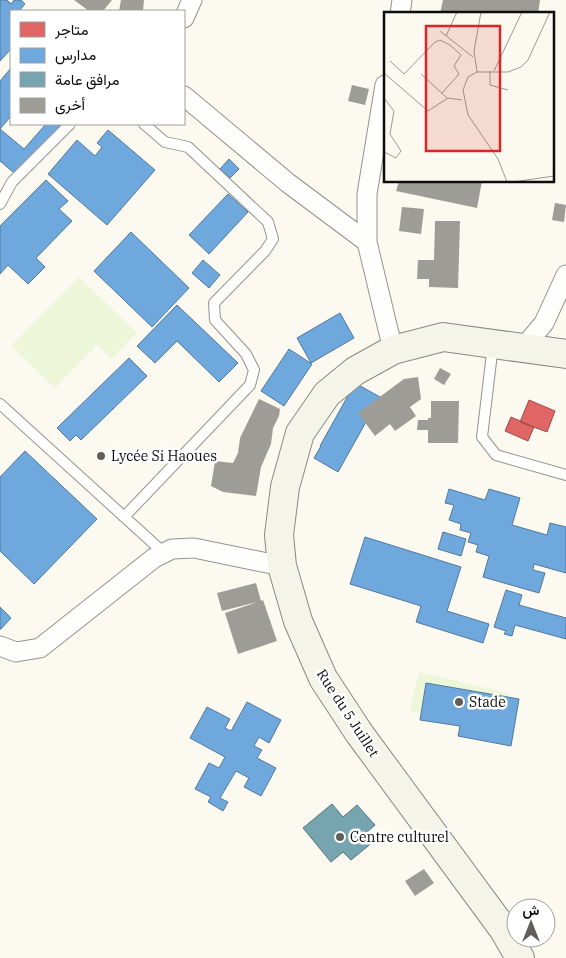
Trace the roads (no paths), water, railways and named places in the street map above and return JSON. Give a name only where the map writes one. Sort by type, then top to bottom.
[{"type":"street","points":[[185,16],[192,0]]},
{"type":"street","points":[[384,91],[367,194],[367,242],[393,350]]},
{"type":"street","points":[[185,97],[288,183],[367,242]]},
{"type":"street","points":[[524,348],[544,323],[566,275]]},
{"type":"street","name":"Rue du 5 Juillet","points":[[520,958],[504,930],[359,733],[323,678],[298,621],[282,566],[279,535],[285,487],[300,433],[327,394],[355,371],[393,350],[443,338],[566,354]]},
{"type":"street","points":[[0,646],[16,652],[40,648],[154,558],[172,550],[194,548],[282,566]]},
{"type":"lane","points":[[0,204],[12,182],[69,125]]},
{"type":"lane","points":[[124,517],[250,385],[254,370],[246,354],[215,320],[214,303],[265,252],[274,239],[268,222],[188,147],[165,142],[145,125]]},
{"type":"lane","points":[[493,344],[482,437],[496,455],[566,475]]},
{"type":"lane","points":[[0,404],[164,553]]},
{"type":"place","name":"Lycée Si Haoues","points":[[101,456]]},
{"type":"place","name":"Stade","points":[[459,702]]},
{"type":"place","name":"Centre culturel","points":[[340,837]]}]
